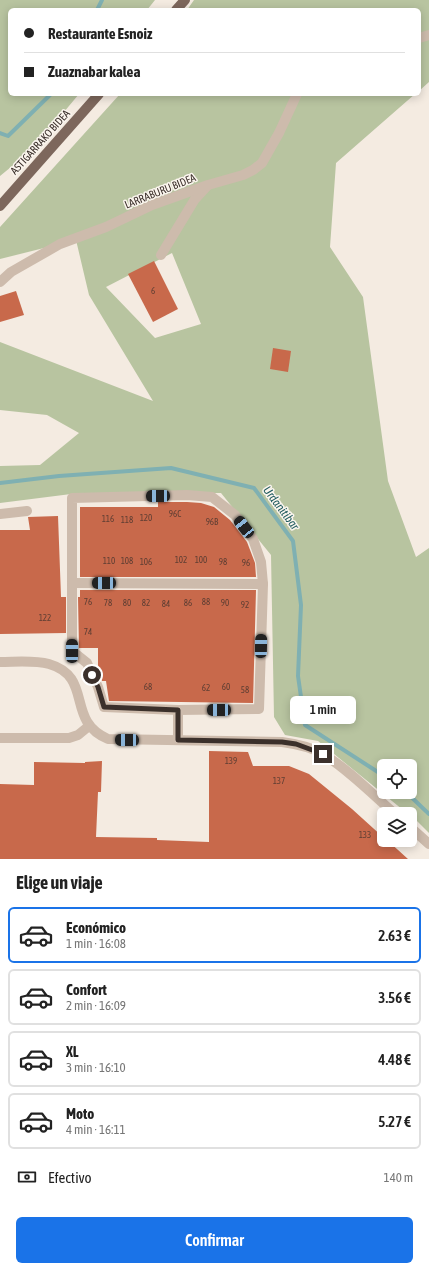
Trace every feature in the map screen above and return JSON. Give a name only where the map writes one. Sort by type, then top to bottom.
[{"type":"main road","points":[[178,8],[185,0]]},
{"type":"main road","name":"ASTIGARRAKO BIDEA","points":[[0,206],[97,96]]},
{"type":"street","name":"LARRABURU BIDEA","points":[[0,282],[11,272],[60,244],[106,227],[152,205],[208,185],[243,175],[262,163],[279,133],[296,96]]},
{"type":"street","points":[[161,255],[195,199],[208,185]]},
{"type":"street","points":[[187,495],[212,497],[235,515],[254,539],[261,562],[263,584],[259,709],[178,710],[104,707],[98,687],[87,663],[72,651],[72,498],[187,495]]},
{"type":"street","points":[[0,514],[27,511]]},
{"type":"street","points":[[72,583],[263,584]]},
{"type":"street","points":[[0,662],[40,662],[50,664],[67,674],[73,681],[77,690],[87,722],[94,731],[108,739],[178,736],[282,742],[310,748],[335,762],[387,807]]},
{"type":"street","points":[[178,710],[178,736]]},
{"type":"street","points":[[0,738],[69,738],[78,735],[87,722]]},
{"type":"street","points":[[417,833],[429,844]]},
{"type":"green space","points":[[0,0],[155,0],[149,8],[8,8],[8,96],[77,96],[33,149],[0,176]]},
{"type":"green space","points":[[194,0],[429,0],[429,82],[421,89],[421,8],[188,8]]},
{"type":"green space","points":[[118,96],[413,96],[336,163],[330,247],[363,297],[388,481],[416,557],[429,548],[429,833],[417,821],[417,807],[399,807],[390,799],[417,799],[417,759],[377,759],[377,789],[318,741],[285,735],[274,717],[271,555],[221,493],[79,493],[0,503],[0,466],[40,465],[79,433],[47,415],[0,410],[0,342],[153,401],[89,295],[76,240],[0,259],[0,227]],"holes":[[[172,253],[201,324],[155,338],[106,287]]]},
{"type":"building","points":[[154,261],[178,309],[153,322],[128,274]]},
{"type":"building","points":[[16,291],[24,315],[0,322],[0,296]]},
{"type":"building","points":[[273,348],[291,351],[288,372],[270,369]]},
{"type":"building","points":[[158,502],[201,503],[214,507],[230,520],[247,542],[255,563],[256,577],[80,577],[80,507],[158,507]]},
{"type":"building","points":[[58,516],[61,597],[66,597],[66,633],[0,634],[0,530],[30,530],[28,517]]},
{"type":"building","points":[[80,590],[256,590],[253,703],[109,701],[106,681],[102,681],[98,672],[98,648],[79,648],[78,597],[80,597]]},
{"type":"building","points":[[209,751],[248,752],[253,766],[289,766],[309,774],[377,832],[377,847],[395,847],[408,859],[0,859],[0,784],[34,785],[34,762],[85,763],[102,761],[101,792],[98,792],[96,837],[157,838],[157,840],[209,842]]},
{"type":"waterway","name":"Urdanitibar","points":[[98,8],[102,0]]},
{"type":"waterway","name":"Urdanitibar","points":[[0,133],[8,136],[49,96]]},
{"type":"waterway","name":"Urdanitibar","points":[[0,483],[59,476],[171,468],[254,488],[293,541],[301,605],[298,676],[305,725],[377,771]]},
{"type":"waterway","name":"Urdanitibar","points":[[413,799],[429,814]]},
{"type":"route","points":[[92,675],[98,687],[104,707],[178,710],[178,740],[282,742],[310,748],[323,754]]}]
